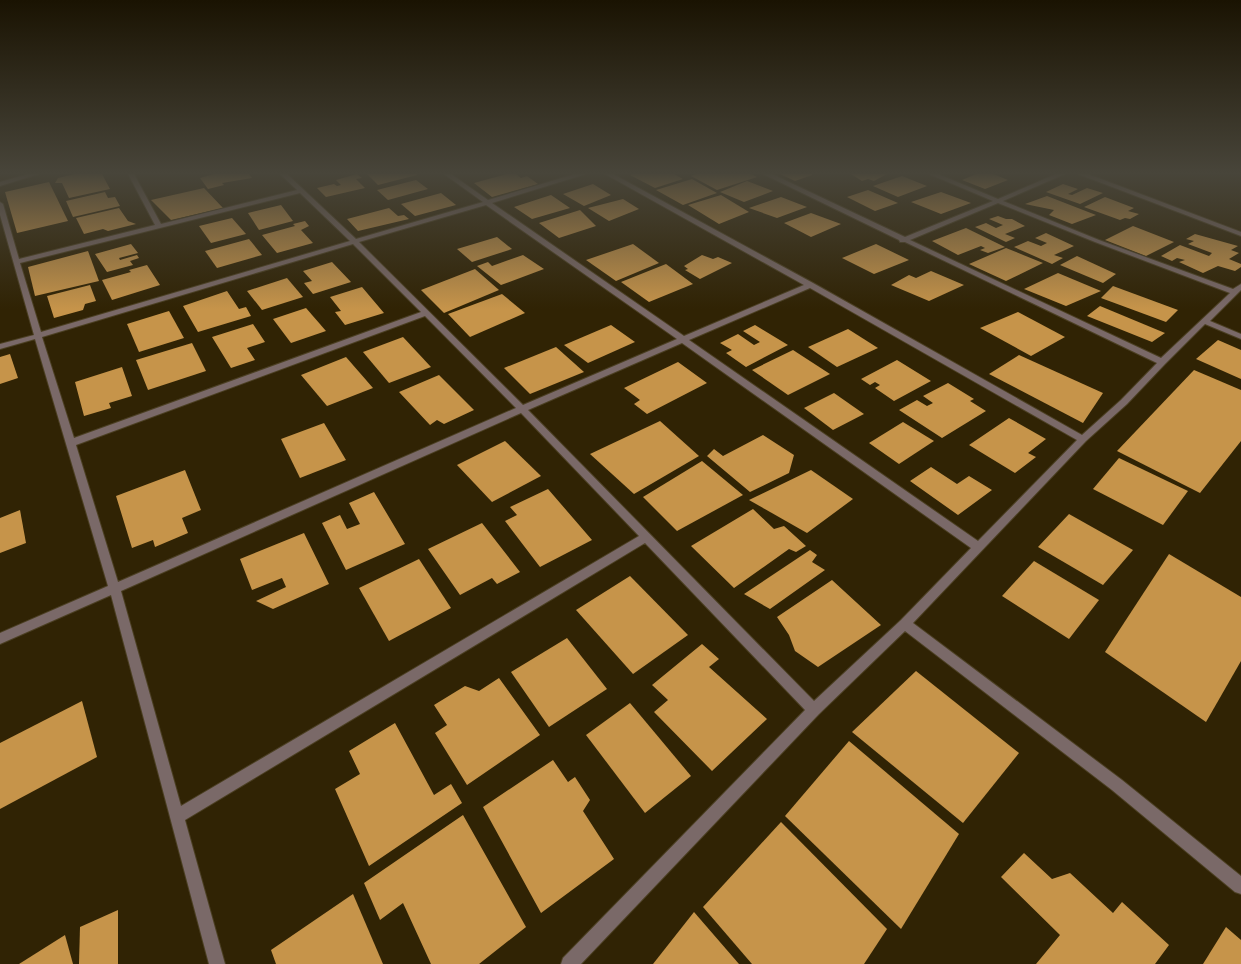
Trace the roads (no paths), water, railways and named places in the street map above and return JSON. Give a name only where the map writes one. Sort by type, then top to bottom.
[{"type":"street","points":[[4,219],[116,590],[217,964]]},
{"type":"street","points":[[155,219],[159,226]]},
{"type":"street","points":[[16,262],[187,219]]},
{"type":"street","points":[[330,219],[522,409],[814,710]]},
{"type":"street","points":[[0,347],[433,219]]},
{"type":"street","points":[[511,219],[978,547]]},
{"type":"street","points":[[690,219],[1083,439]]},
{"type":"street","points":[[857,219],[1162,362]]},
{"type":"street","points":[[902,241],[952,219]]},
{"type":"street","points":[[1045,219],[1234,292]]},
{"type":"street","points":[[1201,219],[1241,234]]},
{"type":"street","points":[[0,639],[116,590],[522,409],[810,285]]},
{"type":"street","points":[[569,964],[814,710],[905,624],[1083,439],[1124,402],[1162,362],[1241,286]]},
{"type":"street","points":[[71,443],[426,313]]},
{"type":"street","points":[[1204,321],[1241,337]]},
{"type":"street","points":[[178,816],[646,536]]},
{"type":"street","points":[[905,624],[1116,785],[1241,886]]}]
